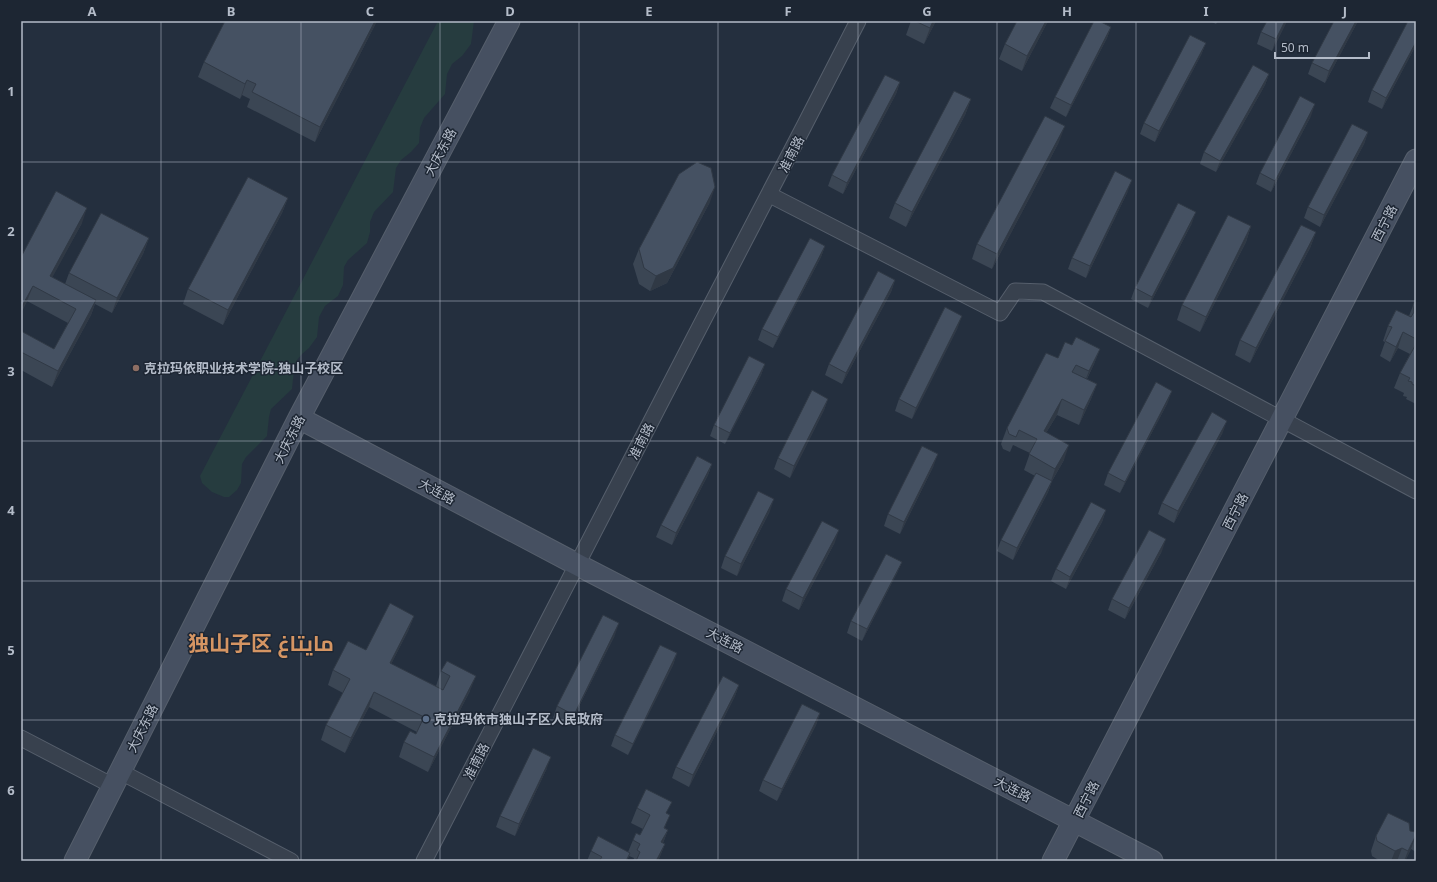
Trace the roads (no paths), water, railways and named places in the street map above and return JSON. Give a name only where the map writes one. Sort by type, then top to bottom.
[{"type":"street","name":"大庆东路","points":[[76,861],[299,418],[509,21]]},
{"type":"street","name":"准南路","points":[[424,861],[694,338],[770,195],[858,21]]},
{"type":"street","name":"西宁路","points":[[1053,861],[1416,160]]},
{"type":"street","points":[[770,195],[1000,313],[1015,291],[1043,292],[1416,491]]},
{"type":"street","name":"大连路","points":[[299,418],[578,565],[1152,861]]},
{"type":"street","points":[[21,738],[117,779],[291,861]]},
{"type":"place","name":"克拉玛依职业技术学院-独山子校区","points":[[136,368]]},
{"type":"place","name":"克拉玛依市独山子区人民政府","points":[[426,719]]},
{"type":"district","name":"独山子区 مايتاغ","points":[[261,644]]}]
